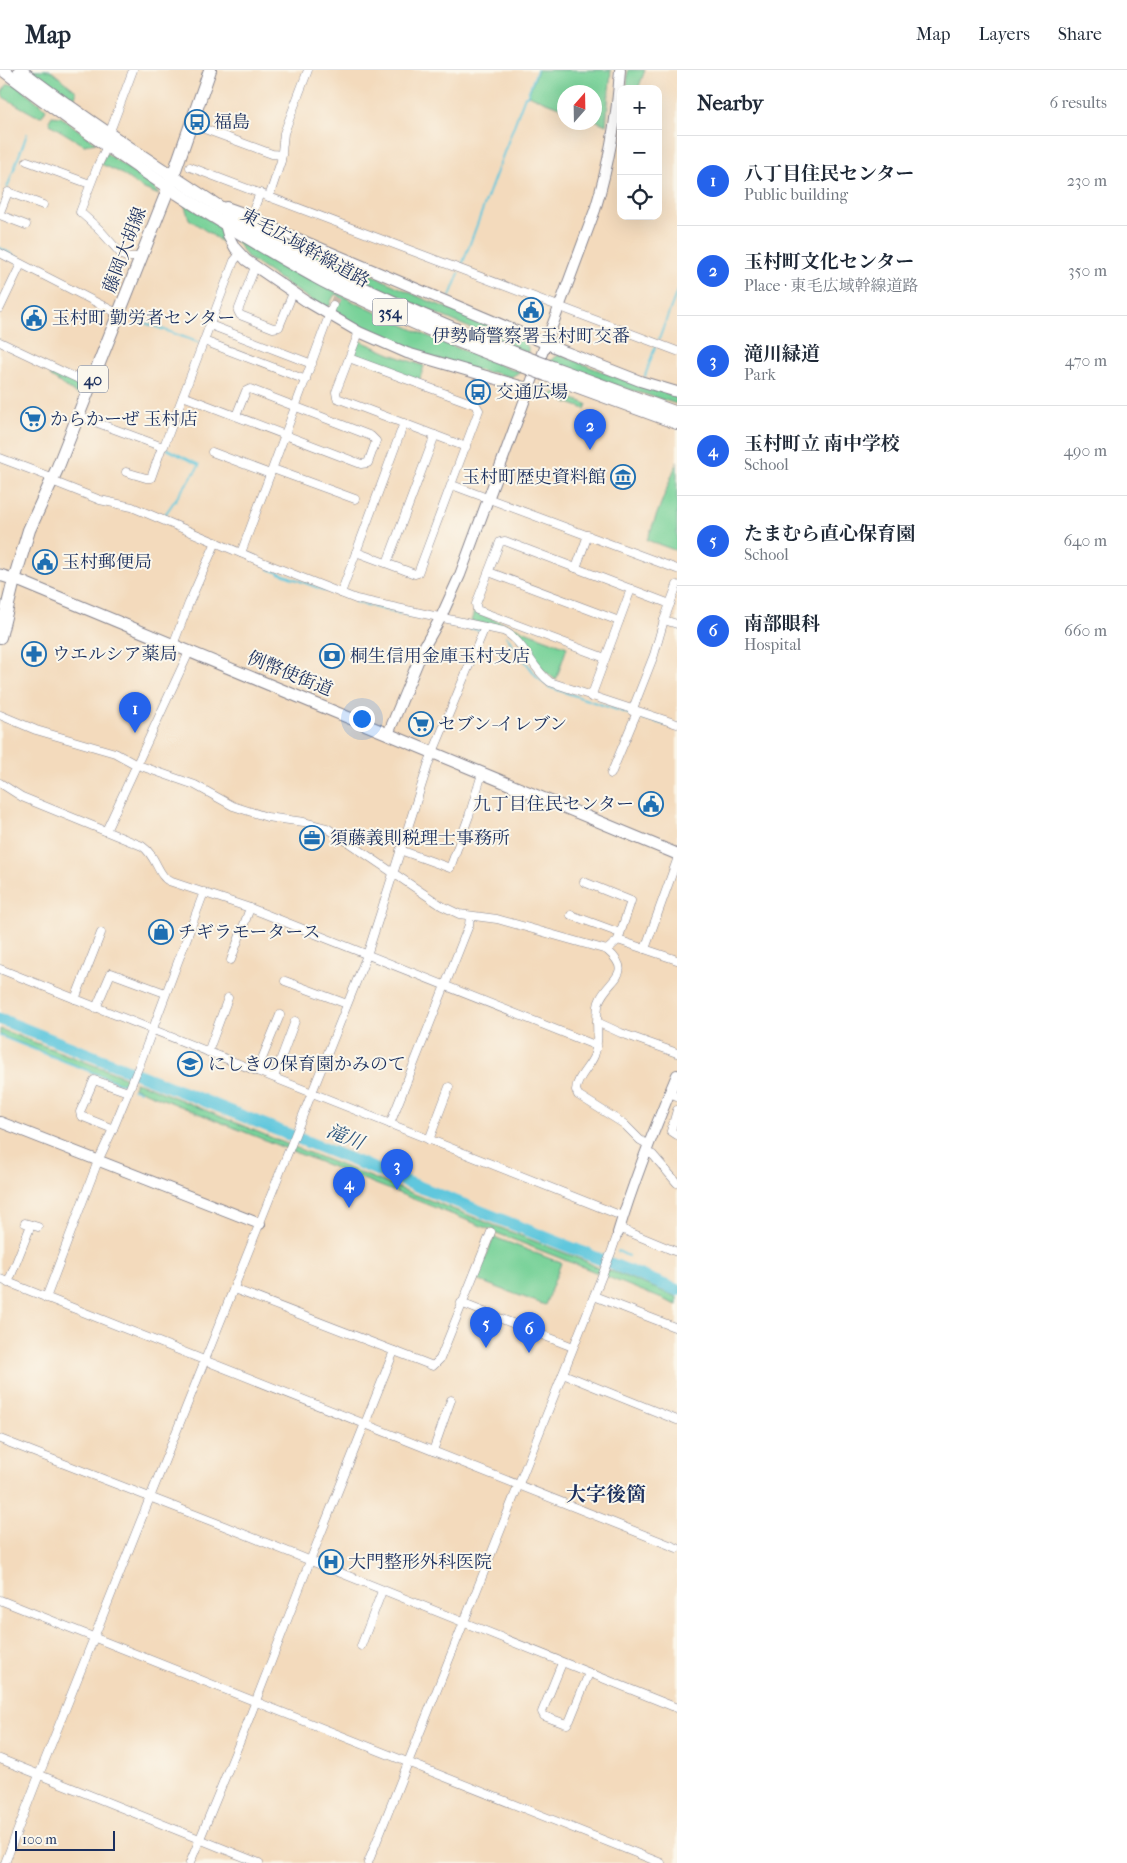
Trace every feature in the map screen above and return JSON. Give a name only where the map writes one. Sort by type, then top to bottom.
[{"type":"main road","name":"東毛広域幹線道路","points":[[3,70],[171,182],[225,224],[324,281],[430,330],[548,370],[641,405],[677,423]]},
{"type":"main road","name":"東毛広域幹線道路","points":[[20,70],[108,140]]},
{"type":"main road","name":"藤岡大胡線","points":[[0,637],[2,621],[29,530],[79,416],[142,257],[171,182],[210,70]]},
{"type":"main road","name":"東毛広域幹線道路","points":[[171,182],[215,205],[288,249],[369,291],[524,362]]},
{"type":"main road","name":"354","points":[[677,408],[656,402],[641,405],[650,417],[677,428]]},
{"type":"main road","name":"東毛広域幹線道路","points":[[641,405],[677,413]]},
{"type":"main road","name":"例幣使街道","points":[[0,575],[677,854]]},
{"type":"street","points":[[133,70],[80,212],[100,229],[122,255],[126,257],[142,257]]},
{"type":"street","points":[[269,197],[282,155],[284,133],[308,70]]},
{"type":"street","points":[[388,734],[422,653],[460,575],[600,192],[614,130],[620,70]]},
{"type":"street","points":[[191,124],[272,154],[282,155]]},
{"type":"street","points":[[27,161],[90,184]]},
{"type":"street","points":[[190,167],[677,351]]},
{"type":"street","points":[[26,225],[0,214],[2,201],[8,192],[43,205]]},
{"type":"street","points":[[251,216],[260,193]]},
{"type":"street","points":[[215,205],[227,207],[251,216],[349,266],[640,381],[677,392]]},
{"type":"street","points":[[225,224],[228,235],[239,254],[255,267],[294,293],[332,310],[359,332],[407,353],[528,388]]},
{"type":"street","points":[[0,253],[119,314]]},
{"type":"street","points":[[126,472],[152,478],[162,447],[234,261],[239,254]]},
{"type":"street","points":[[0,308],[21,264]]},
{"type":"street","points":[[255,267],[238,311],[240,315],[273,328],[279,327],[294,293]]},
{"type":"street","points":[[241,553],[332,310]]},
{"type":"street","points":[[210,325],[312,364]]},
{"type":"street","points":[[359,332],[336,396],[466,447]]},
{"type":"street","points":[[204,341],[306,380]]},
{"type":"street","points":[[0,342],[91,385]]},
{"type":"street","points":[[349,358],[478,407],[479,412],[418,573],[415,574],[356,552]]},
{"type":"street","points":[[183,396],[361,464],[366,464],[369,461],[376,441],[374,437],[248,389],[236,416]]},
{"type":"street","points":[[79,416],[162,447]]},
{"type":"street","points":[[341,593],[404,424]]},
{"type":"street","points":[[387,563],[435,435]]},
{"type":"street","points":[[212,452],[355,500]]},
{"type":"street","points":[[0,458],[100,500],[132,507],[365,602],[503,631],[511,635],[540,674],[550,682],[677,724]]},
{"type":"street","points":[[452,485],[677,569]]},
{"type":"street","points":[[576,568],[588,535]]},
{"type":"street","points":[[605,658],[477,610],[476,604],[499,544],[503,541],[670,604]]},
{"type":"street","points":[[172,645],[188,602],[216,542]]},
{"type":"street","points":[[489,572],[619,621]]},
{"type":"street","points":[[611,774],[635,711],[677,585]]},
{"type":"street","points":[[591,697],[631,589]]},
{"type":"street","points":[[664,620],[677,624]]},
{"type":"street","points":[[5,1863],[367,955],[433,752],[485,627]]},
{"type":"street","points":[[106,831],[135,764],[189,652]]},
{"type":"street","points":[[0,715],[36,730],[115,753],[135,764],[195,785],[234,806],[267,816],[327,828],[452,911],[470,916],[497,919],[607,950],[615,957],[620,968],[619,975],[600,1000],[596,1014],[598,1022],[597,1046],[594,1057],[576,1086],[576,1090],[578,1095],[624,1124],[648,1148],[677,1183]]},
{"type":"street","points":[[400,850],[450,868],[481,777],[484,774]]},
{"type":"street","points":[[0,783],[22,798],[147,849],[166,880],[250,908],[597,1046]]},
{"type":"street","points":[[645,949],[677,860]]},
{"type":"street","points":[[584,882],[631,901],[619,936],[607,950]]},
{"type":"street","points":[[46,1298],[98,1161],[114,1129],[139,1066],[204,892]]},
{"type":"street","points":[[232,960],[250,908]]},
{"type":"street","points":[[571,915],[645,949],[677,960]]},
{"type":"street","points":[[390,1124],[469,925],[470,916]]},
{"type":"street","points":[[75,999],[101,933]]},
{"type":"street","points":[[0,969],[622,1216]]},
{"type":"street","points":[[96,1008],[111,973],[165,993]]},
{"type":"street","points":[[285,981],[347,1004]]},
{"type":"street","points":[[208,1052],[228,998]]},
{"type":"street","points":[[257,1071],[280,1015]]},
{"type":"street","points":[[274,1077],[295,1021]]},
{"type":"street","points":[[598,1022],[677,1053]]},
{"type":"street","points":[[368,1863],[611,1253],[622,1216],[648,1148],[673,1094],[677,1075]]},
{"type":"street","points":[[114,1129],[81,1116],[80,1112],[94,1080],[128,1092]]},
{"type":"street","points":[[429,1140],[449,1087]]},
{"type":"street","points":[[677,1110],[671,1130],[677,1135]]},
{"type":"street","points":[[0,1122],[260,1224]]},
{"type":"street","points":[[8,1283],[31,1225]]},
{"type":"street","points":[[619,1231],[677,1252]]},
{"type":"street","points":[[234,1289],[430,1366],[436,1365],[491,1232]]},
{"type":"street","points":[[0,1279],[675,1548],[677,1539]]},
{"type":"street","points":[[594,1296],[677,1328]]},
{"type":"street","points":[[461,1303],[573,1347]]},
{"type":"street","points":[[190,1863],[394,1351]]},
{"type":"street","points":[[563,1374],[677,1420]]},
{"type":"street","points":[[433,1451],[452,1400]]},
{"type":"street","points":[[0,1439],[677,1708]]},
{"type":"street","points":[[361,1646],[382,1591]]},
{"type":"street","points":[[0,1600],[661,1863]]},
{"type":"street","points":[[562,1663],[542,1712],[544,1716],[563,1724],[569,1722],[588,1673]]},
{"type":"street","points":[[0,1759],[259,1863]]},
{"type":"green space","points":[[27,70],[50,70],[76,91],[76,95],[72,101]]},
{"type":"green space","points":[[538,70],[611,70],[606,125],[602,123],[602,85],[557,85],[557,106],[528,95]]},
{"type":"green space","points":[[628,70],[645,70],[639,85],[627,85]]},
{"type":"green space","points":[[8,84],[17,85],[46,109],[42,116],[35,115],[3,97],[2,92]]},
{"type":"green space","points":[[52,116],[61,117],[96,143],[84,145],[51,125],[49,121]]},
{"type":"green space","points":[[106,153],[151,184],[159,195],[142,188],[119,172],[101,164]]},
{"type":"green space","points":[[184,203],[220,227],[232,249],[189,219]]},
{"type":"green space","points":[[253,221],[288,239],[343,263],[343,269],[351,272],[355,267],[424,299],[518,336],[528,347],[528,353],[377,288],[298,249]]},
{"type":"green space","points":[[233,237],[356,303],[425,335],[512,370],[521,371],[511,377],[488,373],[435,358],[376,337],[334,313],[340,297],[335,294],[330,303],[331,305],[323,308],[248,258]]},
{"type":"green space","points":[[361,341],[424,366],[419,381],[358,358],[355,351],[358,343]]},
{"type":"green space","points":[[560,355],[626,381],[677,396],[677,404],[621,387],[550,361]]},
{"type":"green space","points":[[53,370],[82,385],[79,395],[50,376]]},
{"type":"green space","points":[[541,384],[544,385],[542,391],[553,395],[555,392],[587,404],[585,409],[541,393],[539,397],[536,396]]},
{"type":"green space","points":[[677,462],[677,551],[647,540]]},
{"type":"green space","points":[[474,612],[567,647],[556,680],[542,669],[512,631],[471,621]]},
{"type":"green space","points":[[0,1029],[122,1076],[130,1081],[128,1086],[0,1035]]},
{"type":"green space","points":[[135,1082],[289,1145],[287,1149],[133,1087]]},
{"type":"green space","points":[[294,1147],[585,1261],[600,1269],[598,1273],[494,1232],[495,1230],[292,1151]]},
{"type":"green space","points":[[494,1237],[561,1263],[545,1305],[477,1280]]},
{"type":"green space","points":[[607,1271],[677,1297],[677,1305],[605,1276]]},
{"type":"waterway","points":[[462,265],[525,96],[527,96],[537,70]]},
{"type":"waterway","points":[[7,188],[27,134]]},
{"type":"waterway","points":[[0,248],[22,260]]},
{"type":"waterway","points":[[450,296],[459,273]]},
{"type":"waterway","points":[[659,339],[677,291]]},
{"type":"waterway","points":[[126,316],[200,343]]},
{"type":"waterway","points":[[645,376],[655,347]]},
{"type":"waterway","points":[[164,516],[199,466],[167,449]]},
{"type":"waterway","points":[[269,569],[326,591]]},
{"type":"waterway","points":[[355,602],[400,614]]},
{"type":"waterway","points":[[405,615],[419,617]]},
{"type":"waterway","points":[[424,618],[429,619]]},
{"type":"waterway","points":[[448,624],[480,630]]},
{"type":"waterway","points":[[506,636],[537,677],[549,687],[629,714]]},
{"type":"waterway","points":[[642,718],[677,728]]},
{"type":"waterway","name":"滝川","points":[[0,1019],[677,1290]]},
{"type":"waterway","points":[[0,1036],[127,1086]]},
{"type":"waterway","points":[[133,1089],[140,1091]]},
{"type":"waterway","name":"滝川","points":[[587,1254],[589,1248]]},
{"type":"waterway","points":[[618,1251],[628,1256]]},
{"type":"tunnel","points":[[333,305],[341,286]]},
{"type":"place","name":"福島","points":[[197,122]]},
{"type":"place","name":"伊勢崎警察署玉村町交番","points":[[531,310]]},
{"type":"place","name":"玉村町 勤労者センター","points":[[34,318]]},
{"type":"place","name":"交通広場","points":[[478,392]]},
{"type":"place","name":"からかーぜ 玉村店","points":[[33,419]]},
{"type":"place","name":"玉村町文化センター","points":[[590,450]]},
{"type":"place","name":"玉村町歴史資料館","points":[[623,477]]},
{"type":"place","name":"玉村郵便局","points":[[45,562]]},
{"type":"place","name":"ウエルシア薬局","points":[[34,654]]},
{"type":"place","name":"桐生信用金庫玉村支店","points":[[332,656]]},
{"type":"place","name":"セブン-イレブン","points":[[421,724]]},
{"type":"place","name":"八丁目住民センター","points":[[135,733]]},
{"type":"place","name":"九丁目住民センター","points":[[651,804]]},
{"type":"place","name":"須藤義則税理士事務所","points":[[312,838]]},
{"type":"place","name":"チギラモータース","points":[[161,932]]},
{"type":"place","name":"にしきの保育園かみのて","points":[[190,1064]]},
{"type":"place","name":"滝川緑道","points":[[397,1190]]},
{"type":"place","name":"玉村町立 南中学校","points":[[349,1208]]},
{"type":"place","name":"たまむら直心保育園","points":[[486,1348]]},
{"type":"place","name":"南部眼科","points":[[529,1353]]},
{"type":"place","name":"大門整形外科医院","points":[[331,1562]]},
{"type":"district","name":"大字後箇","points":[[606,1494]]}]
